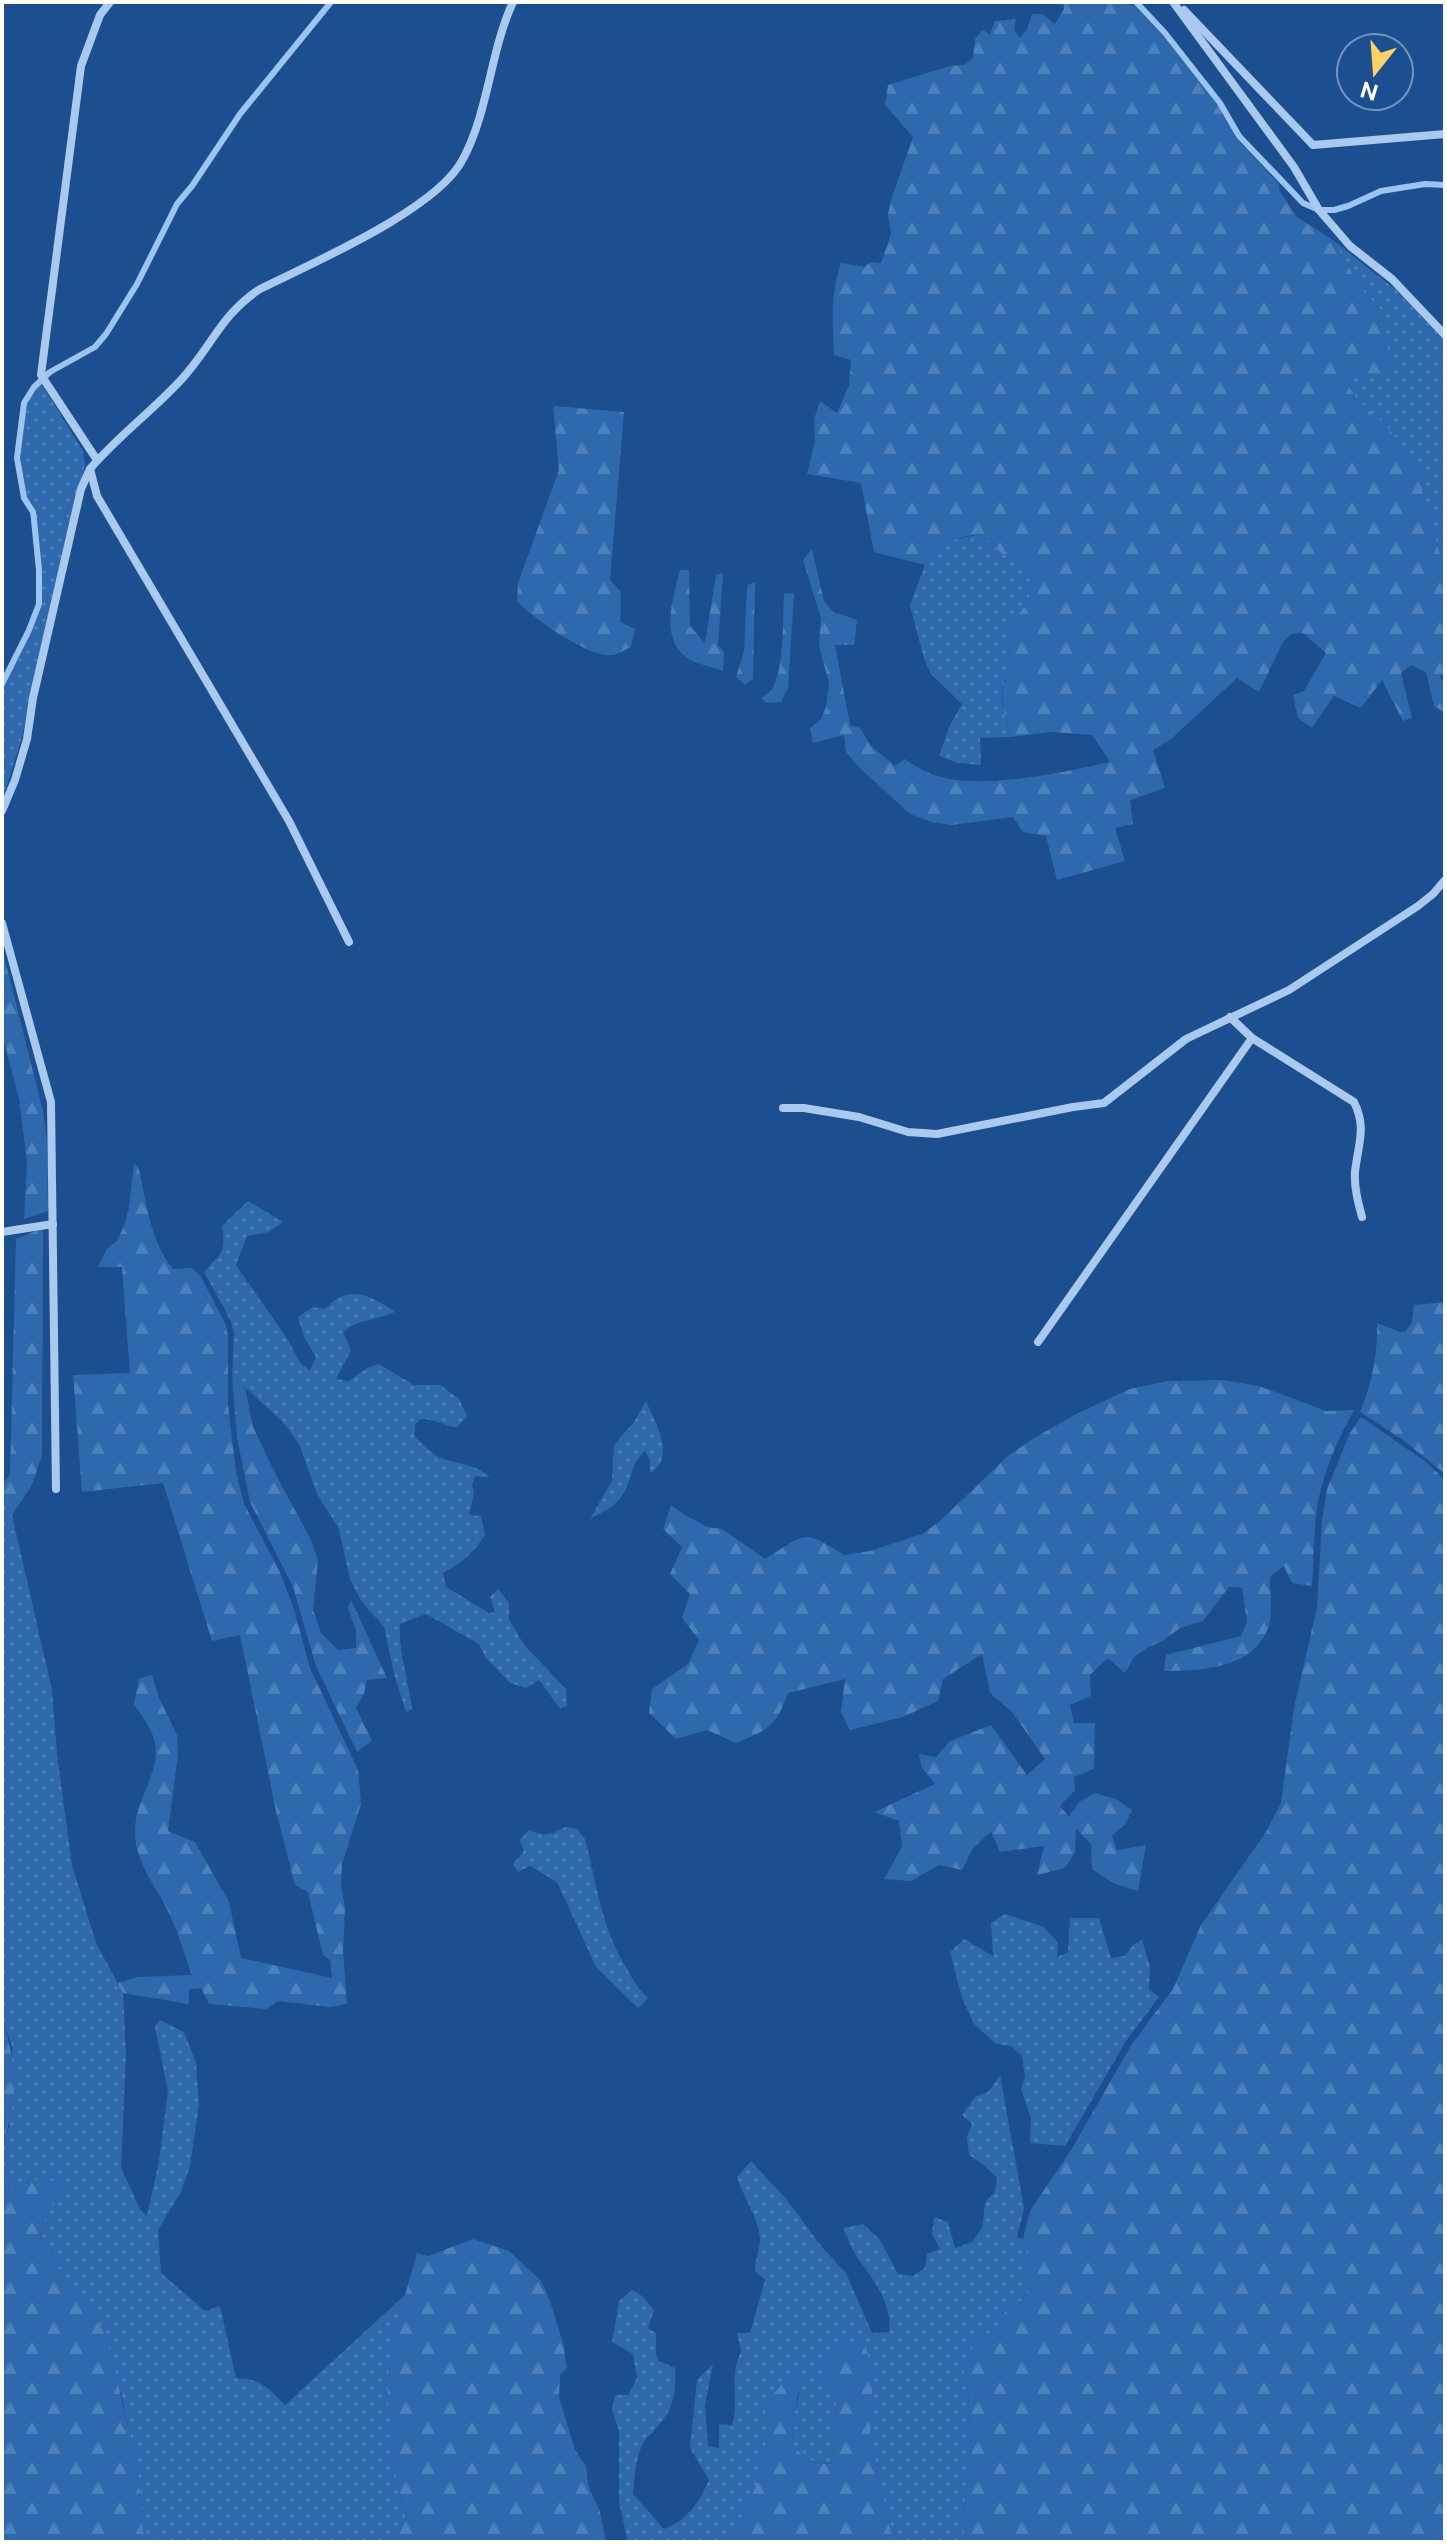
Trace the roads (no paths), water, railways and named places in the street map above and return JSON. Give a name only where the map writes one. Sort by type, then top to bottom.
[{"type":"street","points":[[97,460],[41,375],[81,66],[100,15],[110,2]]},
{"type":"street","points":[[2,811],[27,739],[33,698],[81,489],[90,469],[181,381],[229,314],[242,301],[383,226],[448,178],[462,161],[476,126],[498,43],[513,2]]},
{"type":"street","points":[[1175,2],[1313,145],[1445,134]]},
{"type":"street","points":[[1175,2],[1294,167],[1319,210],[1350,246],[1392,279],[1445,335]]},
{"type":"street","points":[[90,469],[97,496],[289,821],[349,942]]},
{"type":"street","points":[[783,1108],[804,1108],[859,1117],[908,1132],[937,1134],[1104,1103],[1186,1039],[1312,977],[1418,906],[1445,880]]},
{"type":"street","points":[[2,923],[51,1102],[56,1489]]},
{"type":"street","points":[[1230,1017],[1252,1038],[1354,1102],[1362,1118],[1355,1174],[1356,1197],[1362,1217]]},
{"type":"street","points":[[1038,1342],[1252,1038]]},
{"type":"street","points":[[2,1232],[53,1224]]},
{"type":"waterway","points":[[2,684],[39,604],[33,512],[24,498],[17,458],[24,403],[34,387],[50,372],[95,347],[106,334],[137,284],[177,204],[240,114],[331,2]]},
{"type":"waterway","points":[[1136,2],[1165,33],[1220,103],[1239,136],[1303,203],[1319,210],[1334,210],[1381,191],[1425,184],[1445,185]]}]
